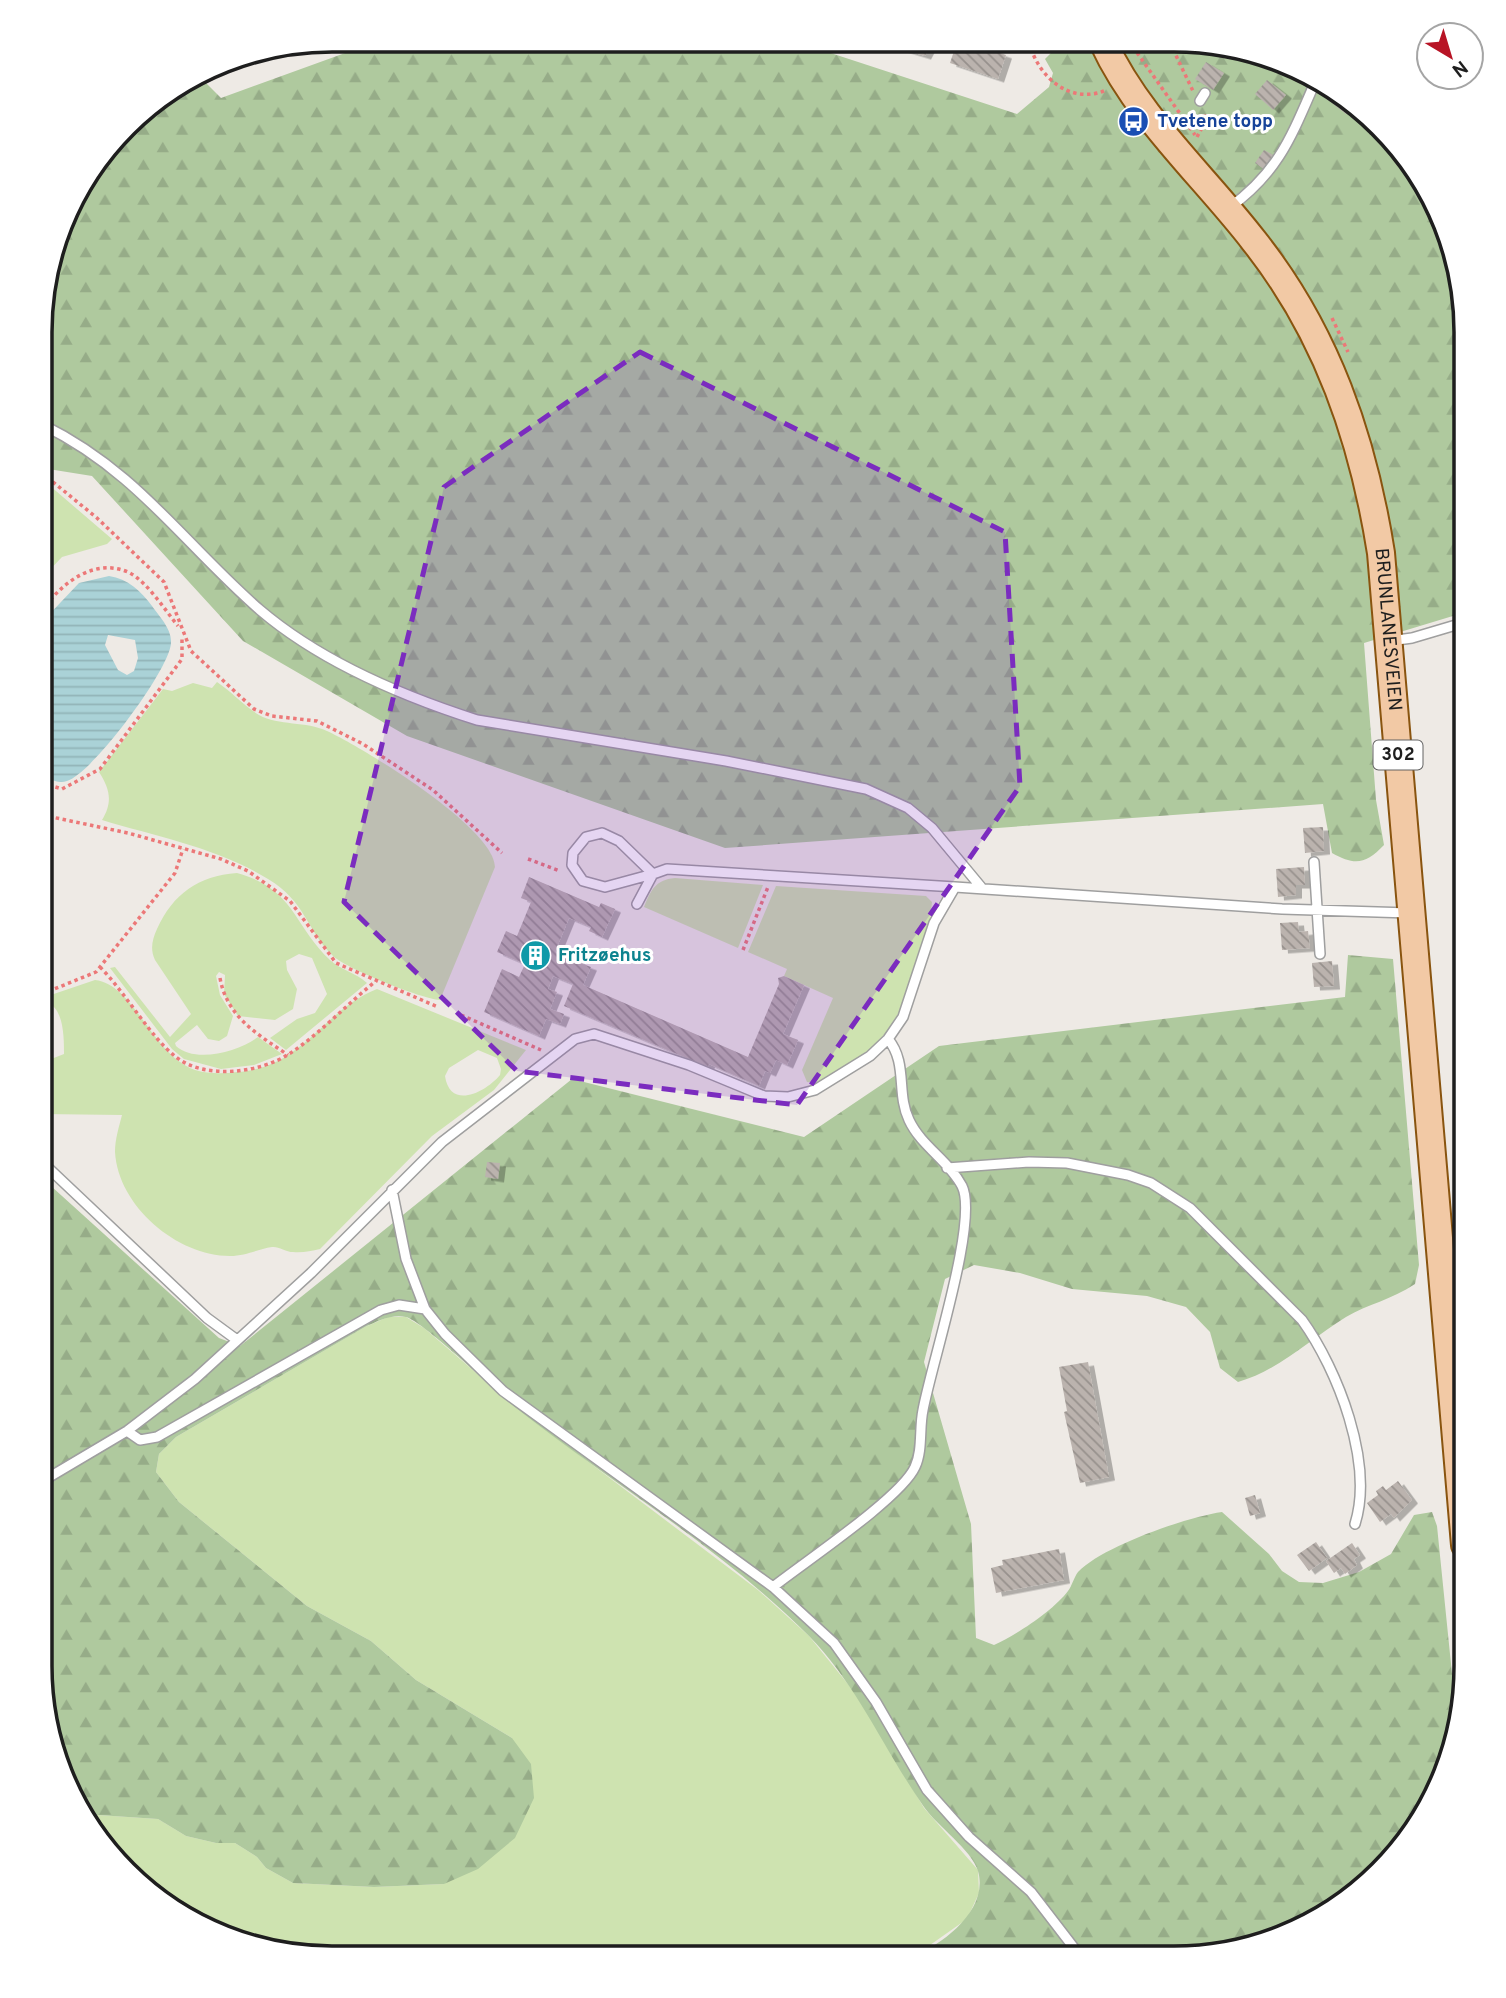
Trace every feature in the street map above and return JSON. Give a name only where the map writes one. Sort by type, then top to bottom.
[{"type":"main road","name":"BRUNLANESVEIEN","points":[[1109,53],[1145,110],[1256,243],[1303,314],[1325,355],[1349,412],[1372,496],[1381,553],[1454,1416]]},
{"type":"lane","points":[[1228,209],[1258,187],[1272,170],[1312,89]]},
{"type":"lane","points":[[52,430],[98,456],[137,486],[261,611],[289,633],[355,670],[443,709],[477,720],[726,761],[866,789],[908,808],[932,828],[954,851],[981,887]]},
{"type":"lane","points":[[1388,641],[1412,638],[1454,626]]},
{"type":"lane","points":[[653,874],[619,841],[602,834],[586,837],[577,845],[571,860],[576,873],[583,881],[598,887],[653,874],[667,869],[1411,913]]},
{"type":"lane","points":[[1314,862],[1320,954]]},
{"type":"lane","points":[[637,904],[653,874]]},
{"type":"lane","points":[[52,1475],[127,1431],[195,1379],[312,1273],[442,1142],[575,1039],[594,1034],[689,1065],[764,1096],[788,1097],[815,1090],[870,1056],[888,1039],[903,1017],[934,923],[955,887]]},
{"type":"lane","points":[[772,1587],[867,1515],[897,1490],[915,1468],[922,1411],[964,1233],[966,1199],[962,1185],[915,1131],[907,1116],[898,1050],[888,1039]]},
{"type":"lane","points":[[947,1168],[1029,1162],[1099,1168],[1151,1183],[1190,1208],[1302,1320],[1323,1352],[1344,1405],[1357,1451],[1362,1481],[1355,1524]]},
{"type":"lane","points":[[52,1171],[207,1318],[237,1340]]},
{"type":"lane","points":[[392,1190],[405,1259],[425,1309],[503,1391],[772,1587],[834,1643],[876,1702],[927,1790],[969,1837],[1031,1892],[1072,1946]]},
{"type":"lane","points":[[127,1431],[140,1440],[157,1437],[381,1310],[398,1305],[425,1309]]},
{"type":"path","points":[[1034,53],[1042,70],[1059,87],[1074,95],[1091,95],[1125,81]]},
{"type":"path","points":[[1137,53],[1205,147]]},
{"type":"path","points":[[1174,53],[1182,74],[1202,97],[1205,122],[1197,137]]},
{"type":"path","points":[[52,481],[156,572],[164,582],[191,652],[254,709],[272,716],[317,721],[363,744],[433,790],[502,853]]},
{"type":"path","points":[[52,596],[71,580],[100,569],[118,569],[132,574],[181,630],[184,648],[182,659],[100,769],[62,789],[52,786]]},
{"type":"path","points":[[52,817],[220,859],[268,883],[299,910],[331,958],[376,981],[438,1007]]},
{"type":"path","points":[[52,990],[89,977],[100,967],[175,873],[183,849]]},
{"type":"path","points":[[528,859],[555,870],[576,873]]},
{"type":"path","points":[[743,950],[768,892],[771,874]]},
{"type":"path","points":[[100,967],[175,1057],[206,1069],[230,1070],[265,1065],[288,1055],[376,981]]},
{"type":"path","points":[[220,978],[223,994],[237,1017],[288,1055]]},
{"type":"path","points":[[461,1015],[553,1055]]},
{"type":"highlighted area","points":[[640,352],[1005,532],[1020,786],[797,1105],[517,1071],[344,902],[444,487]]},
{"type":"green space","points":[[345,53],[831,53],[1017,114],[1049,87],[1053,73],[1045,59],[1051,53],[1192,53],[1263,67],[1297,81],[1329,100],[1358,122],[1384,148],[1416,193],[1439,243],[1453,314],[1454,616],[1364,643],[1376,800],[1384,845],[1372,856],[1360,861],[1347,860],[1332,853],[1323,804],[725,848],[407,736],[243,641],[92,476],[52,470],[52,333],[55,296],[67,243],[81,209],[110,162],[162,110],[206,83],[221,98]]},
{"type":"green space","points":[[52,488],[112,539],[107,544],[62,557],[52,568]]},
{"type":"green space","points":[[217,682],[259,715],[275,721],[327,731],[396,771],[451,811],[474,832],[489,851],[495,867],[440,1000],[384,982],[339,961],[323,945],[290,897],[281,888],[249,868],[187,844],[102,820],[108,807],[109,796],[99,772],[163,689],[172,691],[193,683],[212,688]]},
{"type":"green space","points":[[237,873],[271,888],[282,898],[330,960],[367,983],[286,1050],[270,1038],[297,1019],[315,1013],[327,994],[312,958],[299,954],[286,961],[287,970],[297,989],[293,1009],[275,1020],[238,1016],[224,994],[225,975],[219,972],[216,976],[220,995],[233,1016],[227,1036],[219,1041],[208,1039],[197,1025],[175,1043],[176,1046],[195,1054],[217,1054],[240,1047],[258,1037],[282,1054],[254,1065],[221,1069],[184,1059],[172,1049],[110,968],[115,967],[170,1037],[191,1014],[153,956],[155,933],[171,906],[188,889],[210,878]]},
{"type":"green space","points":[[675,878],[763,885],[738,948],[644,907],[658,884]]},
{"type":"green space","points":[[776,886],[926,896],[932,902],[930,920],[900,1013],[893,1024],[864,1054],[841,1071],[816,1083],[807,1082],[802,1070],[833,998],[784,976],[787,969],[748,952]]},
{"type":"green space","points":[[1348,955],[1393,959],[1419,1265],[1415,1284],[1346,1317],[1267,1370],[1238,1382],[1220,1368],[1210,1332],[1186,1307],[1147,1296],[1072,1289],[1020,1273],[974,1265],[945,1279],[924,1362],[971,1524],[976,1638],[994,1645],[1044,1614],[1062,1598],[1078,1572],[1090,1562],[1146,1534],[1188,1520],[1222,1512],[1269,1554],[1282,1571],[1299,1582],[1323,1583],[1359,1572],[1391,1554],[1414,1515],[1432,1512],[1437,1526],[1453,1684],[1444,1738],[1425,1789],[1396,1836],[1358,1876],[1329,1898],[1297,1917],[1263,1931],[1210,1943],[1173,1946],[933,1946],[950,1934],[970,1912],[980,1885],[978,1871],[969,1855],[924,1807],[856,1697],[826,1655],[809,1636],[741,1575],[516,1408],[428,1331],[400,1316],[365,1327],[176,1437],[159,1454],[156,1472],[179,1502],[307,1606],[371,1641],[416,1680],[512,1738],[531,1764],[534,1798],[515,1838],[478,1869],[444,1884],[374,1887],[293,1883],[266,1868],[257,1857],[235,1843],[216,1843],[186,1836],[158,1819],[96,1815],[81,1789],[67,1755],[53,1684],[52,1187],[219,1338],[240,1346],[572,1079],[804,1137],[939,1046],[1345,997]]},
{"type":"green space","points":[[95,980],[109,985],[133,1006],[166,1050],[195,1070],[210,1073],[232,1073],[260,1068],[279,1060],[296,1050],[358,998],[377,989],[526,1050],[494,1090],[432,1136],[320,1249],[290,1252],[272,1247],[230,1256],[210,1254],[190,1247],[171,1237],[139,1209],[119,1172],[115,1152],[122,1115],[52,1114],[52,1059],[64,1054],[61,1019],[52,1006],[52,995]],"holes":[[[478,1050],[497,1058],[501,1069],[494,1082],[469,1095],[454,1093],[445,1076],[449,1068]]]},
{"type":"green space","points":[[388,1317],[406,1317],[424,1328],[517,1408],[758,1590],[809,1636],[860,1699],[924,1808],[978,1870],[979,1893],[967,1919],[929,1946],[333,1946],[278,1940],[243,1931],[193,1908],[148,1876],[110,1836],[96,1815],[158,1819],[186,1836],[216,1843],[235,1843],[257,1857],[266,1868],[293,1883],[374,1887],[444,1884],[512,1738],[416,1680],[371,1641],[307,1606],[179,1502],[156,1472],[159,1454],[176,1437],[365,1327]]},
{"type":"water","points":[[109,576],[134,586],[143,595],[161,618],[171,638],[167,656],[158,674],[128,719],[79,774],[60,782],[52,779],[52,611],[79,583]],"holes":[[[108,635],[135,640],[138,658],[134,671],[127,675],[118,670],[105,645]]]},
{"type":"building","points":[[953,53],[1006,55],[998,79],[950,63]]},
{"type":"building","points":[[1206,62],[1224,73],[1213,90],[1195,79]]},
{"type":"building","points":[[1267,80],[1286,95],[1273,110],[1255,94]]},
{"type":"building","points":[[1325,97],[1344,110],[1346,114]]},
{"type":"building","points":[[1264,150],[1275,156],[1265,170],[1255,163]]},
{"type":"building","points":[[1323,827],[1324,851],[1305,853],[1303,828]]},
{"type":"building","points":[[1304,867],[1305,885],[1296,885],[1296,895],[1278,897],[1276,869]]},
{"type":"building","name":"Fritzøehus","points":[[529,877],[599,907],[601,903],[615,909],[602,937],[589,931],[591,927],[569,918],[555,952],[569,958],[577,953],[580,963],[591,967],[583,985],[748,1057],[779,984],[778,978],[784,976],[804,985],[783,1034],[798,1040],[787,1065],[776,1060],[770,1073],[765,1071],[759,1086],[709,1064],[708,1067],[564,1006],[573,984],[553,976],[548,989],[557,992],[550,1009],[564,1014],[560,1024],[546,1019],[539,1036],[484,1012],[502,969],[519,977],[525,964],[497,952],[506,931],[517,936],[531,902],[521,898]]},
{"type":"building","points":[[1298,922],[1299,932],[1308,931],[1310,948],[1282,950],[1280,923]]},
{"type":"building","points":[[1332,961],[1334,986],[1314,987],[1312,963]]},
{"type":"building","points":[[487,1162],[500,1163],[498,1179],[485,1177]]},
{"type":"building","points":[[1088,1362],[1109,1477],[1080,1483],[1064,1412],[1067,1411],[1059,1367]]},
{"type":"building","points":[[1398,1481],[1412,1500],[1394,1518],[1391,1514],[1380,1522],[1367,1503],[1378,1495],[1376,1491],[1383,1486],[1386,1490]]},
{"type":"building","points":[[1255,1495],[1260,1513],[1250,1516],[1245,1498]]},
{"type":"building","points":[[1316,1542],[1327,1558],[1309,1571],[1297,1555]]},
{"type":"building","points":[[1352,1543],[1360,1555],[1354,1559],[1357,1565],[1345,1574],[1341,1568],[1334,1573],[1326,1561]]},
{"type":"building","points":[[1059,1549],[1064,1580],[996,1593],[991,1568],[1003,1565],[1002,1560]]},
{"type":"place","name":"Tvetene topp","points":[[1134,122]]},
{"type":"place","name":"Fritzøehus","points":[[535,956]]}]
